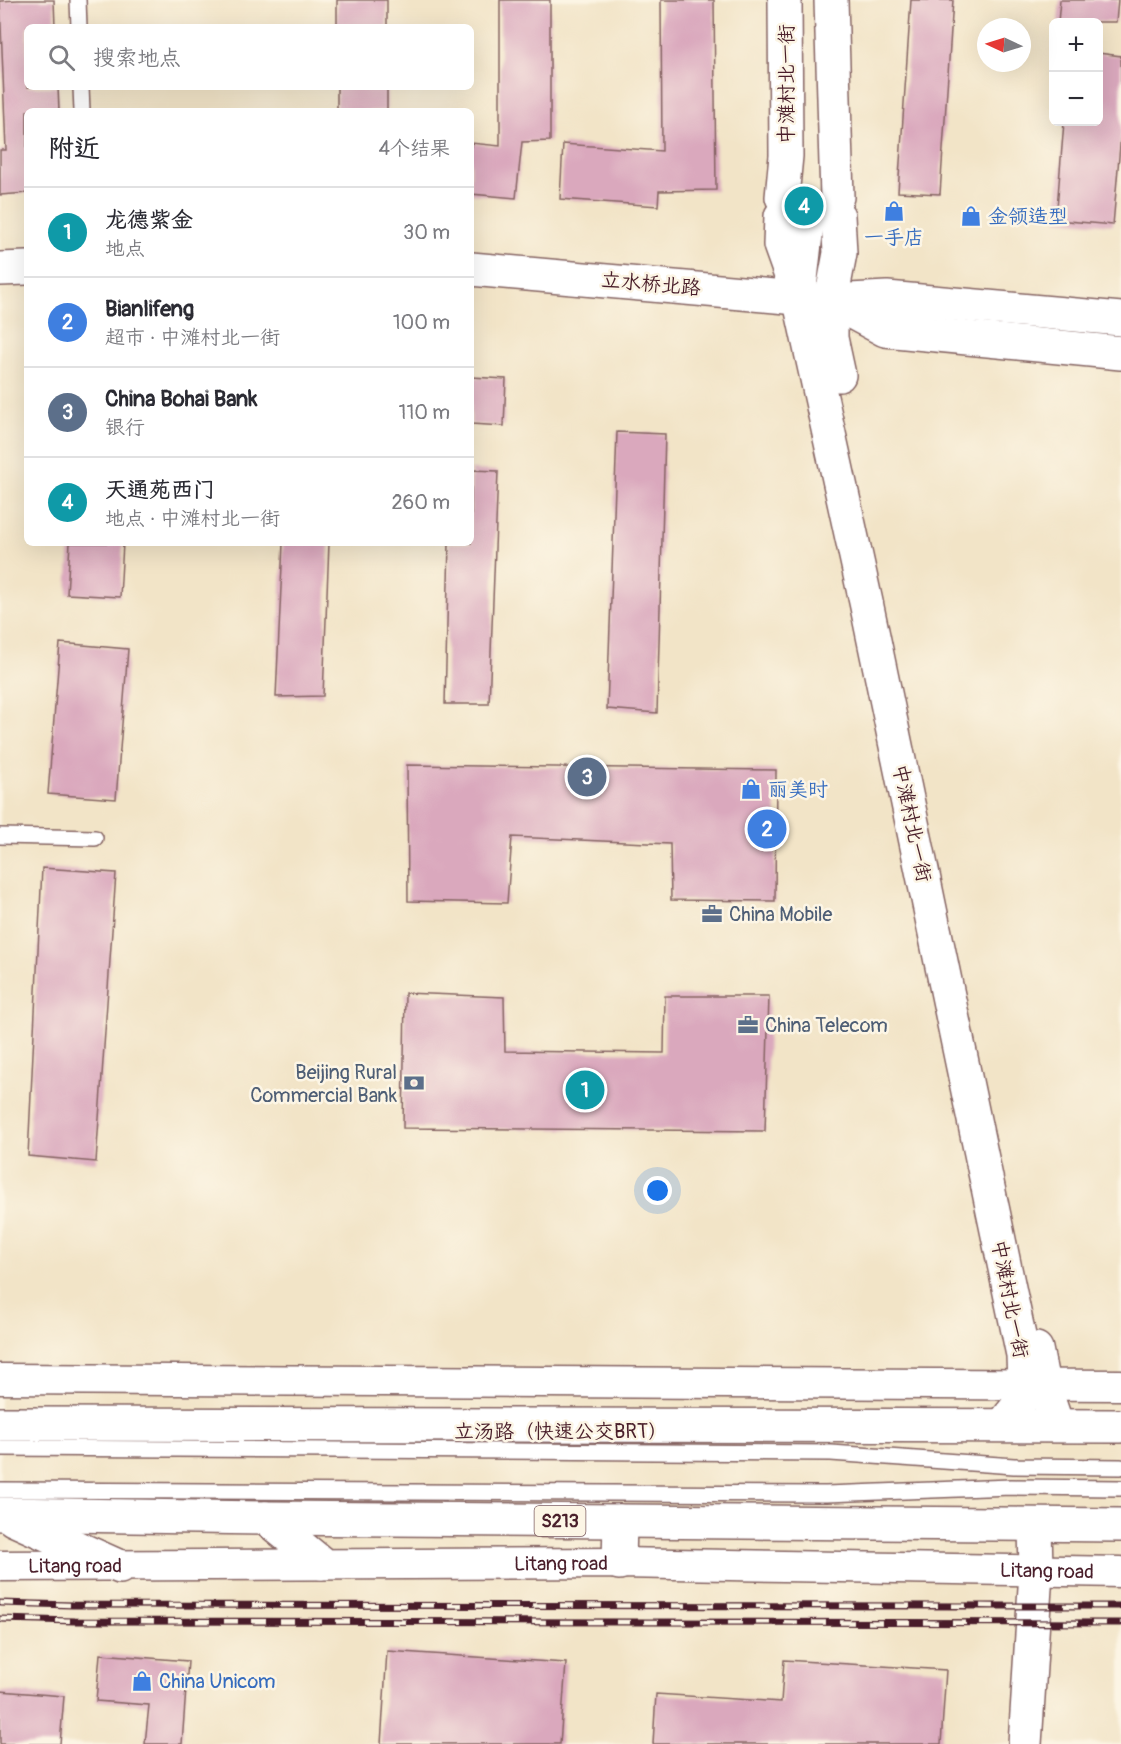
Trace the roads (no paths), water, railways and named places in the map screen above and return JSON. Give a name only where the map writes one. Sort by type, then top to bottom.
[{"type":"street","name":"中滩村北一街","points":[[785,0],[786,156],[809,206],[840,253],[815,299],[866,602],[1020,1343],[1034,1384],[1057,1425]]},
{"type":"street","name":"中滩村北一街","points":[[809,206],[831,0]]},
{"type":"street","points":[[809,206],[780,245],[815,299]]},
{"type":"street","points":[[0,269],[24,268]]},
{"type":"street","name":"立水桥北路","points":[[474,269],[815,299],[887,298],[1121,319]]},
{"type":"street","name":"立水桥北路","points":[[815,299],[885,330],[1121,353]]},
{"type":"street","points":[[0,1379],[1121,1385]]},
{"type":"street","name":"中滩村北一街","points":[[1003,1425],[1034,1384]]},
{"type":"street","points":[[0,1424],[1121,1426]]},
{"type":"street","points":[[0,1514],[120,1567]]},
{"type":"street","name":"S213","points":[[0,1514],[1121,1525]]},
{"type":"street","points":[[266,1518],[321,1563]]},
{"type":"street","points":[[619,1563],[620,1521]]},
{"type":"street","points":[[1024,1744],[1036,1572],[1035,1525]]},
{"type":"street","name":"Litang road","points":[[0,1566],[619,1563],[1121,1572]]},
{"type":"lane","points":[[78,0],[79,24]]},
{"type":"lane","points":[[81,90],[82,108]]},
{"type":"lane","points":[[0,836],[95,838]]},
{"type":"lane","name":"立汤路（快速公交BRT）","points":[[0,1448],[831,1453],[1014,1466],[1121,1467]]},
{"type":"lane","points":[[0,1490],[826,1494],[1011,1487],[1121,1488]]},
{"type":"railway","points":[[0,1603],[72,1605],[1121,1606]]},
{"type":"railway","points":[[0,1619],[1121,1623]]},
{"type":"place","name":"天通苑西门","points":[[804,206]]},
{"type":"place","name":"一手店","points":[[894,211]]},
{"type":"place","name":"金领造型","points":[[971,216]]},
{"type":"place","name":"China Bohai Bank","points":[[587,777]]},
{"type":"place","name":"丽美时","points":[[751,789]]},
{"type":"place","name":"Bianlifeng","points":[[767,829]]},
{"type":"place","name":"China Mobile","points":[[712,914]]},
{"type":"place","name":"China Telecom","points":[[748,1025]]},
{"type":"place","name":"Beijing Rural Commercial Bank","points":[[414,1083]]},
{"type":"place","name":"龙德紫金","points":[[585,1090]]},
{"type":"place","name":"China Unicom","points":[[142,1681]]}]
